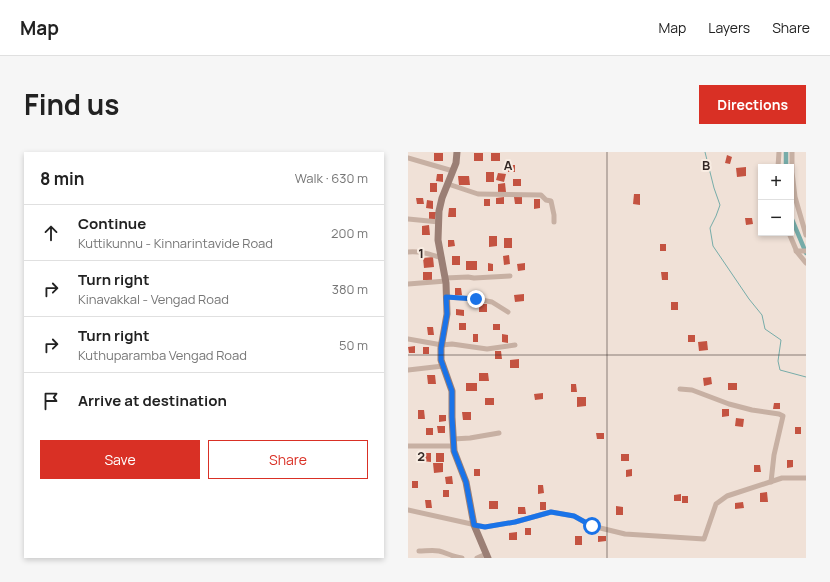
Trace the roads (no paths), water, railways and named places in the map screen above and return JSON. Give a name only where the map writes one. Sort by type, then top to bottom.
[{"type":"main road","points":[[457,152],[456,163],[441,205],[439,222],[438,240],[445,280],[447,314],[441,360],[452,391],[454,451],[466,482],[474,525],[487,556]]},
{"type":"street","points":[[409,152],[408,157],[453,171]]},
{"type":"street","points":[[778,164],[779,152]]},
{"type":"street","points":[[792,152],[794,197],[806,235]]},
{"type":"street","points":[[448,184],[478,194],[541,195],[546,200],[551,201],[554,222]]},
{"type":"street","points":[[408,219],[439,222]]},
{"type":"street","points":[[790,236],[796,251],[806,263]]},
{"type":"street","points":[[408,252],[418,251],[442,258]]},
{"type":"street","points":[[796,251],[806,251]]},
{"type":"street","points":[[408,284],[468,277],[510,276]]},
{"type":"street","points":[[446,297],[476,299],[492,302],[508,312]]},
{"type":"street","points":[[408,339],[442,345],[452,344],[487,349],[515,345]]},
{"type":"street","points":[[408,370],[443,366]]},
{"type":"street","points":[[680,389],[692,390],[729,404],[783,416],[774,455],[771,482]]},
{"type":"street","points":[[408,446],[453,442],[499,433]]},
{"type":"street","points":[[408,510],[485,527],[515,522],[551,512],[574,516],[592,526],[625,534],[704,540],[716,504],[720,500],[732,493],[782,478],[806,478]]},
{"type":"street","points":[[419,551],[439,551],[449,554],[452,557],[462,558]]},
{"type":"street","points":[[477,558],[487,556]]},
{"type":"waterway","points":[[705,152],[720,205],[710,228],[713,246],[749,299],[762,315],[765,329],[781,340],[778,361],[780,370],[806,377]]},
{"type":"waterway","points":[[786,152],[786,164]]},
{"type":"waterway","points":[[794,224],[806,253]]}]
